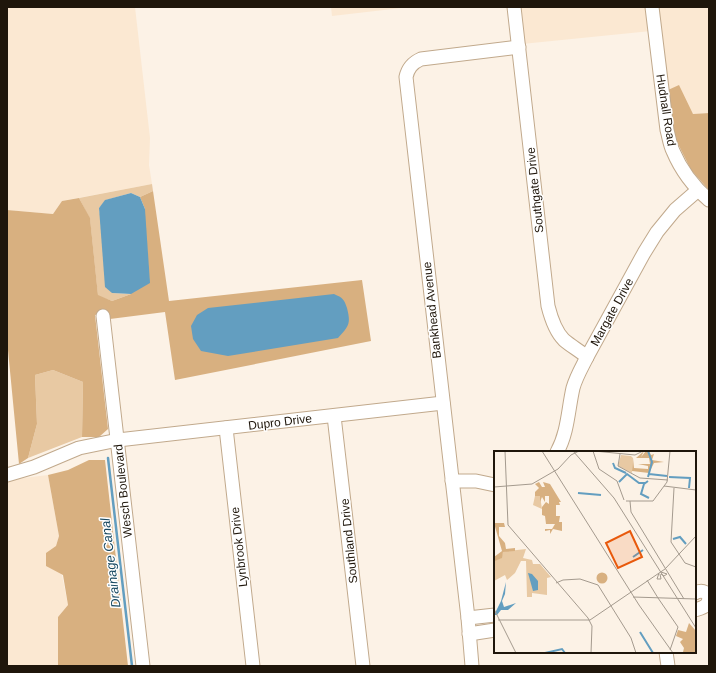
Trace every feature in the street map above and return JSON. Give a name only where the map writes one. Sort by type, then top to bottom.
[{"type":"street","name":"Southgate Drive","points":[[514,7],[548,306],[551,318],[564,340],[587,357]]},
{"type":"street","name":"Hudnall Road","points":[[652,7],[667,130],[670,143],[682,167],[698,190],[709,200]]},
{"type":"street","name":"Bankhead Avenue","points":[[472,666],[468,618],[406,77],[411,66],[415,61],[421,58],[519,47]]},
{"type":"street","name":"Margate Drive","points":[[558,451],[566,431],[574,388],[587,357],[657,232],[676,210],[698,190]]},
{"type":"street","name":"Wesch Boulevard","points":[[103,316],[143,666]]},
{"type":"street","name":"Dupro Drive","points":[[7,475],[34,467],[78,448],[118,440],[443,403]]},
{"type":"street","name":"Southland Drive","points":[[334,416],[363,666]]},
{"type":"street","name":"Lynbrook Drive","points":[[226,428],[253,666]]},
{"type":"street","points":[[452,481],[476,481],[494,485]]},
{"type":"street","points":[[696,593],[700,591],[706,592],[709,596],[709,602],[706,606],[696,610]]},
{"type":"street","points":[[468,618],[494,615]]},
{"type":"street","points":[[469,634],[494,630]]},
{"type":"street","points":[[666,653],[668,666]]},
{"type":"shaded area","points":[[7,7],[135,7],[150,138],[149,165],[152,184],[62,201],[53,214],[7,210]]},
{"type":"shaded area","points":[[331,7],[410,7],[332,16]]},
{"type":"shaded area","points":[[518,7],[648,7],[651,31],[522,44]]},
{"type":"shaded area","points":[[655,7],[709,7],[709,113],[693,114],[668,90]]},
{"type":"shaded area","points":[[679,85],[693,114],[709,113],[709,190],[691,170],[675,138],[668,90]]},
{"type":"shaded area","points":[[152,184],[153,191],[140,197],[131,193],[106,200],[99,208],[112,293],[131,294],[112,301],[98,296],[90,219],[79,198]]},
{"type":"shaded area","points":[[153,191],[169,301],[362,280],[371,341],[175,380],[165,312],[110,319],[105,313],[95,315],[108,429],[99,437],[82,437],[83,382],[53,370],[35,375],[37,424],[28,458],[19,464],[7,340],[7,210],[53,214],[62,201],[79,198],[90,218],[98,295],[112,301],[131,294],[145,209],[140,197]]},
{"type":"shaded area","points":[[53,370],[83,382],[82,437],[28,458],[37,424],[35,375]]},
{"type":"shaded area","points":[[89,460],[105,460],[128,666],[58,666],[58,617],[68,605],[63,575],[46,566],[46,553],[56,546],[59,536],[48,475],[68,470]]},
{"type":"shaded area","points":[[48,475],[59,536],[56,546],[68,605],[58,617],[58,666],[7,666],[7,480]]},
{"type":"water","points":[[131,193],[140,197],[145,209],[150,283],[131,294],[112,293],[105,287],[99,208],[105,200]]},
{"type":"water","points":[[334,294],[344,301],[349,318],[347,327],[338,338],[228,356],[201,351],[193,339],[191,326],[197,315],[208,308]]},
{"type":"waterway","name":"Drainage Canal","points":[[108,458],[132,666]]}]
